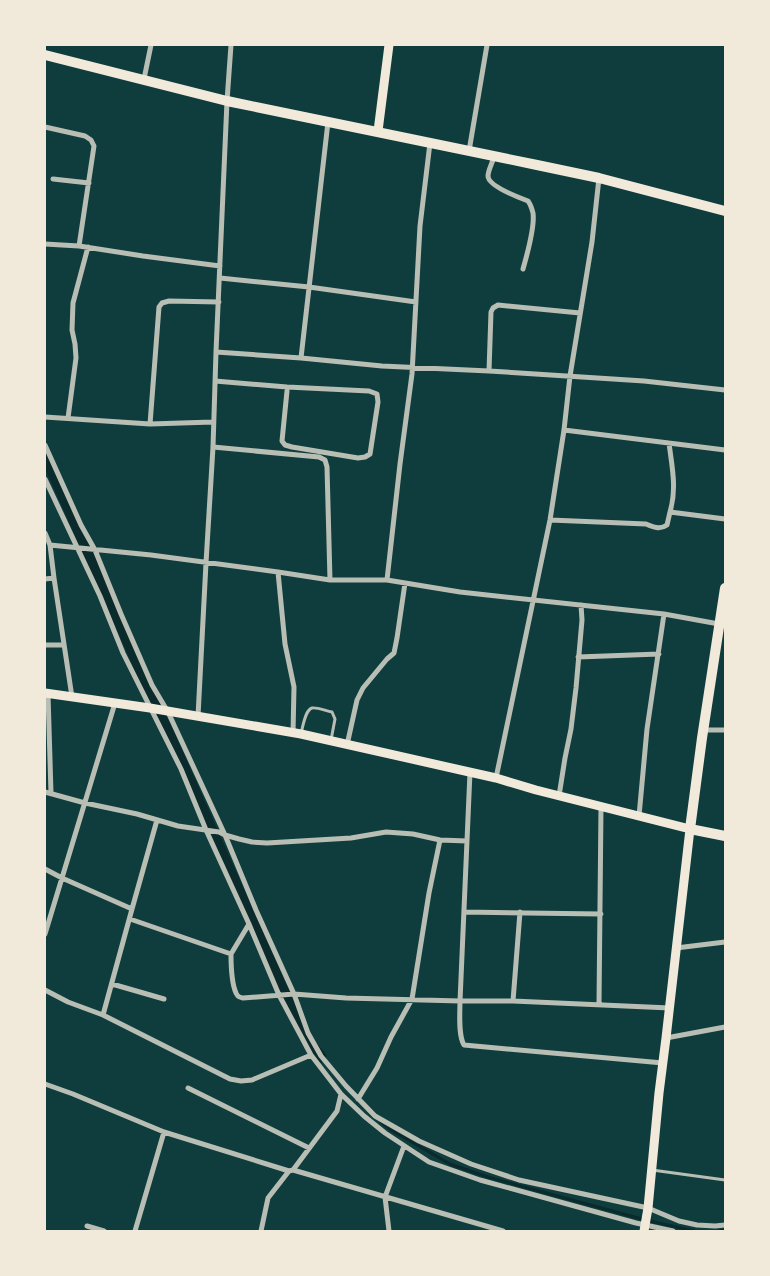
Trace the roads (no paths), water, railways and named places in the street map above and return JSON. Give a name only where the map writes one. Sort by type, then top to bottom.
[{"type":"main road","points":[[378,131],[389,45]]},
{"type":"main road","points":[[45,54],[227,100],[599,178],[725,211]]},
{"type":"main road","points":[[645,1226],[658,1093],[670,1008],[690,829],[725,589]]},
{"type":"main road","points":[[46,693],[151,708],[297,733],[496,778],[601,807],[725,836]]},
{"type":"street","points":[[144,79],[151,45]]},
{"type":"street","points":[[198,716],[213,447],[227,100],[231,45]]},
{"type":"street","points":[[469,151],[487,45]]},
{"type":"street","points":[[301,358],[328,121]]},
{"type":"street","points":[[45,127],[85,136],[91,140],[94,146],[79,246]]},
{"type":"street","points":[[387,580],[412,374],[420,226],[430,143]]},
{"type":"street","points":[[494,156],[488,176],[489,180],[531,205],[533,214],[532,227],[523,269]]},
{"type":"street","points":[[496,778],[550,520],[570,376],[592,242],[599,178]]},
{"type":"street","points":[[53,179],[88,183]]},
{"type":"street","points":[[45,244],[88,247],[220,266]]},
{"type":"street","points":[[68,418],[76,358],[72,330],[73,303],[88,247]]},
{"type":"street","points":[[220,278],[309,287],[416,302]]},
{"type":"street","points":[[150,424],[159,306],[162,302],[169,301],[219,302]]},
{"type":"street","points":[[489,371],[490,314],[495,306],[580,313]]},
{"type":"street","points":[[216,352],[382,366],[412,366],[644,381],[725,390]]},
{"type":"street","points":[[215,381],[369,391],[377,394],[378,402],[370,454],[365,458],[358,458],[285,445],[282,441],[286,391]]},
{"type":"street","points":[[45,417],[150,424],[213,422]]},
{"type":"street","points":[[564,430],[725,450]]},
{"type":"street","points":[[550,520],[646,524],[655,528],[664,528],[667,525],[674,499],[669,443]]},
{"type":"street","points":[[45,445],[81,525],[94,549],[152,685],[167,711],[225,835],[308,1033],[321,1056],[346,1086],[375,1116],[418,1142],[471,1164],[519,1180],[648,1210],[679,1222],[697,1225],[725,1225]]},
{"type":"street","points":[[213,447],[319,457],[325,460],[327,468],[330,580]]},
{"type":"street","points":[[45,479],[100,596],[123,653],[181,769],[280,995],[311,1055],[341,1094],[385,1133],[429,1162],[480,1180],[645,1226],[673,1231]]},
{"type":"street","points":[[670,512],[725,519]]},
{"type":"street","points":[[45,532],[50,544],[63,645],[72,697]]},
{"type":"street","points":[[50,544],[151,555],[330,580],[387,580],[460,592],[664,614],[720,624]]},
{"type":"street","points":[[278,572],[285,644],[294,687],[297,733]]},
{"type":"street","points":[[45,580],[54,578]]},
{"type":"street","points":[[347,745],[357,700],[363,688],[394,653],[405,583]]},
{"type":"street","points":[[559,796],[576,688],[582,620],[581,605]]},
{"type":"street","points":[[639,816],[647,729],[664,614]]},
{"type":"street","points":[[45,645],[63,645]]},
{"type":"street","points":[[578,657],[659,654]]},
{"type":"street","points":[[46,693],[48,792],[85,804],[137,814],[178,826],[219,832],[252,842],[267,843],[351,838],[386,832],[413,834],[440,840],[467,841]]},
{"type":"street","points":[[45,934],[115,703]]},
{"type":"street","points":[[703,730],[725,730]]},
{"type":"street","points":[[470,772],[460,1001],[462,1042],[468,1047],[663,1063]]},
{"type":"street","points":[[599,1004],[601,807]]},
{"type":"street","points":[[103,1015],[157,820]]},
{"type":"street","points":[[358,1099],[377,1068],[391,1037],[412,999],[429,893],[440,840]]},
{"type":"street","points":[[45,869],[132,909]]},
{"type":"street","points":[[464,912],[600,914]]},
{"type":"street","points":[[513,1001],[520,912]]},
{"type":"street","points":[[130,918],[231,954]]},
{"type":"street","points":[[249,924],[231,954],[236,994],[243,998],[293,994],[346,998],[513,1001],[670,1008]]},
{"type":"street","points":[[676,948],[725,942]]},
{"type":"street","points":[[112,984],[164,999]]},
{"type":"street","points":[[45,990],[68,1002],[103,1015],[230,1079],[252,1080],[311,1055]]},
{"type":"street","points":[[666,1038],[725,1027]]},
{"type":"street","points":[[45,1084],[164,1132],[503,1231]]},
{"type":"street","points":[[188,1088],[309,1148]]},
{"type":"street","points":[[261,1231],[268,1198],[337,1111],[341,1094]]},
{"type":"street","points":[[135,1231],[164,1132]]},
{"type":"street","points":[[389,1231],[385,1197],[404,1146]]},
{"type":"street","points":[[87,1226],[104,1231]]},
{"type":"lane","points":[[297,733],[307,713],[312,708],[332,712],[335,719],[331,741]]},
{"type":"lane","points":[[651,1170],[725,1180]]},
{"type":"waterway","points":[[45,455],[290,1006],[304,1036],[321,1057]]},
{"type":"waterway","points":[[381,1122],[391,1130],[450,1164],[488,1177],[642,1219],[694,1231]]},
{"type":"waterway","points":[[719,1231],[725,1230]]}]
